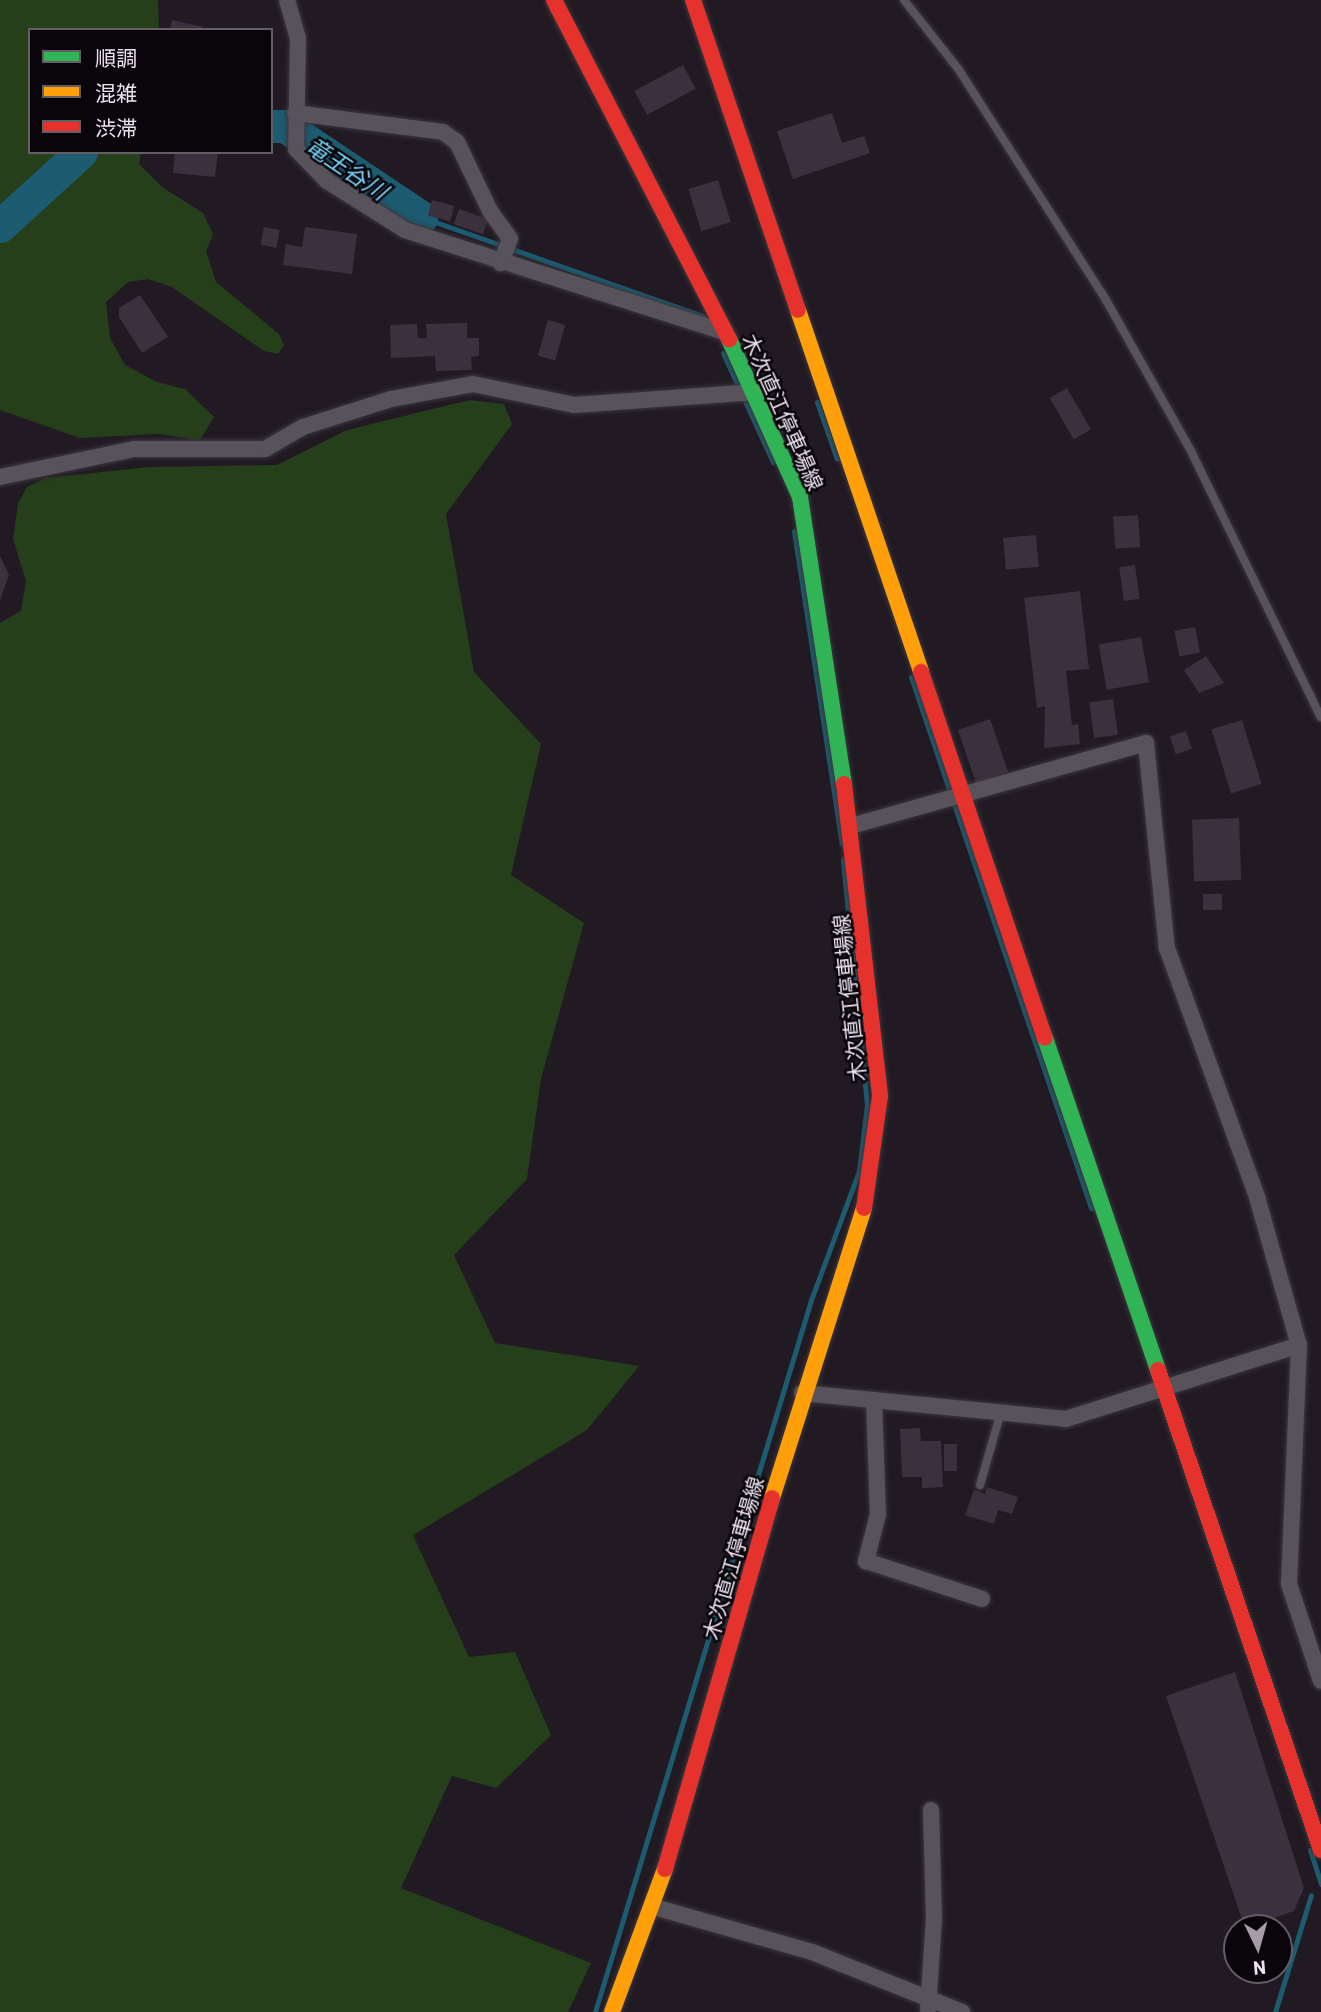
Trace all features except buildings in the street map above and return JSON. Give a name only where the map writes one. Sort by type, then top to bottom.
[{"type":"main road","name":"木次直江停車場線","points":[[554,0],[756,392],[800,497],[851,827],[880,1096],[878,1160],[802,1393],[654,1907],[612,2012]]},
{"type":"main road","points":[[693,0],[1321,1850]]},
{"type":"street","points":[[288,0],[298,38],[296,149],[327,181],[405,230],[501,263],[725,332]]},
{"type":"street","points":[[295,113],[443,132],[457,142],[490,211],[510,239],[501,263]]},
{"type":"street","points":[[0,477],[134,449],[265,449],[303,427],[366,407],[472,384],[574,405],[756,392]]},
{"type":"street","points":[[851,827],[965,798],[1146,743],[1167,948],[1257,1196],[1299,1345],[1289,1584],[1321,1681]]},
{"type":"street","points":[[802,1393],[1066,1419],[1167,1390],[1299,1345]]},
{"type":"street","points":[[874,1400],[878,1514],[866,1561],[982,1600]]},
{"type":"street","points":[[928,2006],[934,1918],[931,1810]]},
{"type":"street","points":[[654,1907],[812,1952],[928,2006],[962,2012]]},
{"type":"lane","points":[[904,0],[959,70],[1107,300],[1191,450],[1321,717]]},
{"type":"lane","points":[[980,1485],[1001,1412]]},
{"type":"green space","points":[[0,0],[158,0],[159,28],[28,28],[28,154],[141,154],[139,164],[162,187],[203,213],[213,234],[206,251],[216,282],[279,334],[284,345],[278,354],[264,351],[172,287],[148,279],[128,282],[106,302],[110,338],[125,365],[157,382],[185,389],[214,417],[200,440],[158,434],[80,438],[0,410]]},
{"type":"green space","points":[[470,400],[504,404],[512,424],[446,514],[474,672],[541,744],[511,875],[584,923],[541,1079],[527,1179],[454,1255],[495,1343],[639,1366],[587,1430],[413,1535],[469,1657],[515,1652],[551,1735],[496,1788],[452,1776],[401,1888],[591,1963],[568,2012],[0,2012],[0,623],[21,611],[26,581],[13,539],[18,504],[27,487],[46,478],[149,467],[277,465],[347,430]]},
{"type":"waterway","name":"竜王谷川","points":[[273,126],[285,126],[421,217]]},
{"type":"waterway","name":"竜王谷川","points":[[0,226],[79,154]]},
{"type":"waterway","points":[[421,217],[708,318]]},
{"type":"waterway","points":[[723,353],[773,462]]},
{"type":"waterway","points":[[817,402],[837,459]]},
{"type":"waterway","points":[[794,531],[842,843]]},
{"type":"waterway","points":[[911,677],[1091,1208]]},
{"type":"waterway","points":[[595,2012],[811,1300],[859,1171],[867,1105],[843,859]]},
{"type":"waterway","points":[[1310,1850],[1321,1884]]},
{"type":"waterway","points":[[1275,2012],[1311,1895]]},
{"type":"traffic: fast","points":[[729,339],[800,497],[844,784]]},
{"type":"traffic: fast","points":[[1045,1038],[1158,1370]]},
{"type":"traffic: slow","points":[[798,310],[921,672]]},
{"type":"traffic: slow","points":[[772,1498],[864,1208]]},
{"type":"traffic: slow","points":[[612,2012],[665,1869]]},
{"type":"traffic: jam","points":[[554,0],[729,339]]},
{"type":"traffic: jam","points":[[693,0],[798,310]]},
{"type":"traffic: jam","points":[[921,672],[1045,1038]]},
{"type":"traffic: jam","points":[[844,784],[880,1096],[864,1208]]},
{"type":"traffic: jam","points":[[1158,1370],[1321,1850]]},
{"type":"traffic: jam","points":[[665,1869],[772,1498]]}]
